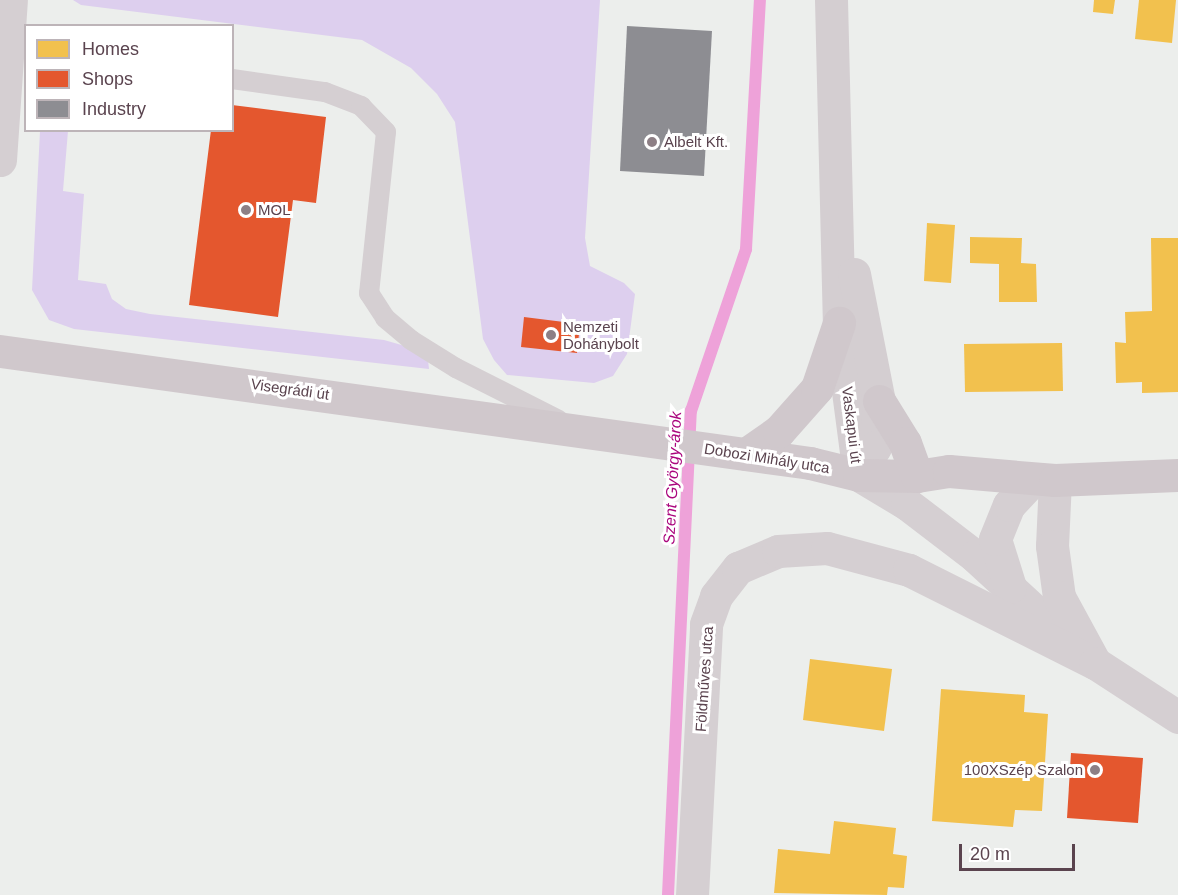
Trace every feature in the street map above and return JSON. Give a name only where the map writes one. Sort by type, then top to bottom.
[{"type":"main road","name":"Vaskapui út","points":[[831,0],[839,323],[859,475]]},
{"type":"main road","name":"Vaskapui út","points":[[836,166],[879,401],[875,447],[859,475]]},
{"type":"main road","points":[[731,452],[779,431],[817,388],[839,323]]},
{"type":"main road","name":"Visegrádi út","points":[[0,351],[580,431]]},
{"type":"main road","points":[[879,401],[905,443],[917,476]]},
{"type":"main road","name":"Dobozi Mihály utca","points":[[580,431],[731,452],[859,475],[917,476],[949,471],[1044,480],[1178,475]]},
{"type":"street","points":[[0,160],[11,53],[11,0]]},
{"type":"street","name":"Földműves utca","points":[[859,475],[907,504],[975,556],[1012,592],[1095,663]]},
{"type":"street","points":[[1012,592],[995,539],[1009,506],[1044,480]]},
{"type":"street","name":"Földműves utca","points":[[1044,480],[1059,597],[1095,663]]},
{"type":"street","name":"Földműves utca","points":[[692,895],[706,624],[716,596],[738,568],[778,551],[827,548],[919,574],[1095,663],[1178,717]]},
{"type":"lane","points":[[234,79],[326,92],[361,106],[386,132],[369,292],[386,318],[411,340],[456,368],[580,431]]},
{"type":"shaded area","points":[[73,0],[600,0],[585,238],[590,266],[624,283],[635,294],[627,354],[613,376],[594,383],[507,375],[494,360],[483,339],[455,122],[437,94],[411,68],[362,40],[81,5]]},
{"type":"shaded area","points":[[40,132],[68,132],[63,191],[84,194],[78,280],[106,284],[112,299],[126,309],[150,314],[384,340],[412,348],[428,360],[429,369],[74,329],[49,320],[32,290]]},
{"type":"building: Homes","points":[[1094,0],[1115,0],[1113,14],[1093,12]]},
{"type":"building: Homes","points":[[1139,0],[1176,0],[1172,43],[1135,39]]},
{"type":"building: Homes","points":[[927,223],[955,225],[951,283],[924,281]]},
{"type":"building: Homes","points":[[970,237],[1022,238],[1021,263],[1036,264],[1037,302],[999,302],[999,264],[970,263]]},
{"type":"building: Homes","points":[[1151,238],[1178,238],[1178,392],[1142,393],[1142,382],[1116,383],[1115,342],[1126,343],[1125,312],[1152,311]]},
{"type":"building: Homes","points":[[1062,343],[1063,391],[965,392],[964,344]]},
{"type":"building: Homes","points":[[810,659],[892,669],[884,731],[803,720]]},
{"type":"building: Homes","points":[[941,689],[1025,695],[1024,712],[1048,714],[1042,811],[1015,810],[1013,827],[932,821]]},
{"type":"building: Homes","points":[[834,821],[896,828],[893,854],[907,856],[904,888],[888,887],[887,895],[774,893],[778,849],[830,854]]},
{"type":"building: Shops","name":"MOL","points":[[234,105],[326,117],[316,203],[293,200],[278,317],[189,305],[211,132],[234,132]]},
{"type":"building: Shops","name":"Nemzeti Dohánybolt","points":[[524,317],[580,324],[577,353],[521,347]]},
{"type":"building: Shops","points":[[1071,753],[1143,758],[1138,823],[1067,818]]},
{"type":"building: Industry","points":[[627,26],[712,31],[704,176],[620,171]]},
{"type":"waterway","name":"Szent György-árok","points":[[668,895],[691,411],[746,249],[760,0]]},
{"type":"place","name":"Albelt Kft.","points":[[652,142]]},
{"type":"place","name":"MOL","points":[[246,210]]},
{"type":"place","name":"Nemzeti Dohánybolt","points":[[551,335]]},
{"type":"place","name":"100XSzép Szalon","points":[[1095,770]]}]
